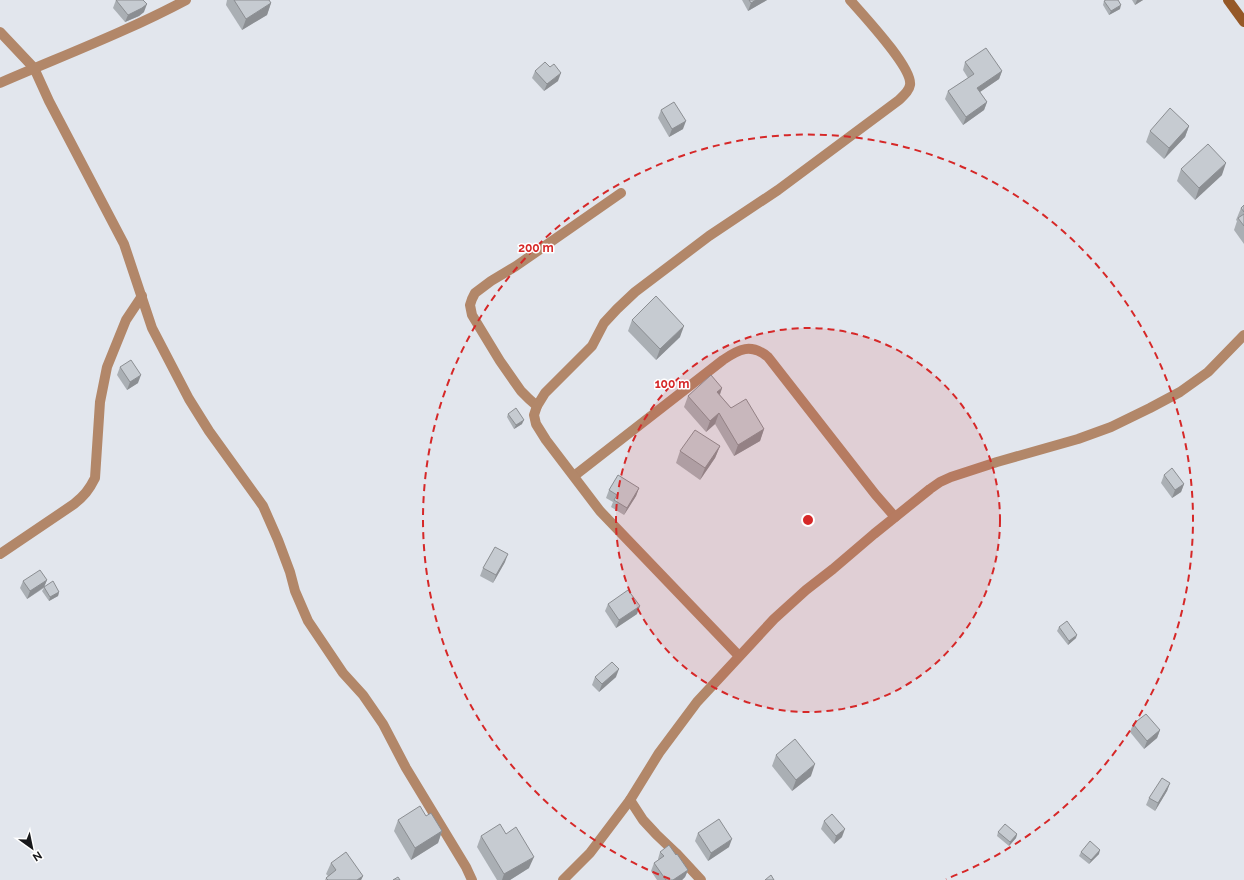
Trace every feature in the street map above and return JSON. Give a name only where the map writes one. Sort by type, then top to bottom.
[{"type":"main road","points":[[1228,0],[1244,22]]},
{"type":"street","points":[[0,83],[99,42],[162,13],[186,0]]},
{"type":"street","points":[[739,656],[600,511],[546,440],[536,424],[534,416],[537,406],[545,393],[592,346],[604,323],[635,292],[709,236],[778,190],[899,100],[909,90],[911,83],[907,72],[897,56],[850,0]]},
{"type":"street","points":[[0,32],[34,68],[49,101],[124,244],[152,328],[209,431],[263,506],[278,540],[290,572],[295,591],[308,621],[343,673],[363,695],[383,724],[406,768],[466,867],[472,880]]},
{"type":"street","points":[[537,406],[521,391],[472,316],[470,305],[472,299],[475,293],[621,193]]},
{"type":"street","points":[[0,554],[83,497],[90,489],[96,471],[100,402],[107,367],[126,320],[142,296]]},
{"type":"street","points":[[563,880],[590,853],[630,800],[659,753],[697,702],[739,656],[774,619],[806,590],[895,517],[930,489],[951,477],[1078,439],[1111,427],[1156,405],[1180,392],[1208,372],[1244,335]]},
{"type":"street","points":[[574,476],[723,360],[735,352],[755,349],[768,356],[875,494],[895,517]]},
{"type":"street","points":[[630,800],[643,820],[676,852],[701,880]]},
{"type":"building","points":[[116,0],[143,0],[147,4],[128,15]]},
{"type":"building","points":[[234,0],[269,0],[271,3],[246,19]]},
{"type":"building","points":[[749,0],[756,0],[751,3]]},
{"type":"building","points":[[1118,0],[1121,5],[1111,11],[1104,1]]},
{"type":"building","points":[[986,48],[1002,71],[977,88],[987,102],[966,117],[948,91],[974,74],[965,62]]},
{"type":"building","points":[[545,62],[550,67],[554,64],[561,73],[547,84],[535,71]]},
{"type":"building","points":[[674,102],[686,121],[672,129],[661,110]]},
{"type":"building","points":[[1170,108],[1189,126],[1169,148],[1150,131]]},
{"type":"building","points":[[1208,144],[1226,163],[1199,188],[1181,169]]},
{"type":"building","points":[[1244,205],[1244,212],[1241,208]]},
{"type":"building","points":[[1244,214],[1244,226],[1238,218]]},
{"type":"building","points":[[656,296],[684,326],[660,349],[632,320]]},
{"type":"building","points":[[131,360],[141,375],[130,382],[120,367]]},
{"type":"building","points":[[711,375],[722,388],[717,392],[731,408],[746,399],[764,429],[738,445],[719,413],[710,421],[688,396]]},
{"type":"building","points":[[516,408],[524,420],[516,425],[508,414]]},
{"type":"building","points":[[695,430],[720,446],[705,468],[680,451]]},
{"type":"building","points":[[1172,468],[1184,484],[1175,490],[1164,475]]},
{"type":"building","points":[[618,475],[639,488],[627,508],[614,500],[617,495],[609,490]]},
{"type":"building","points":[[495,547],[508,554],[496,575],[483,568]]},
{"type":"building","points":[[40,570],[47,580],[30,591],[23,581]]},
{"type":"building","points":[[53,581],[59,592],[50,597],[44,587]]},
{"type":"building","points":[[628,590],[640,606],[619,620],[608,604]]},
{"type":"building","points":[[1067,621],[1077,635],[1069,641],[1059,627]]},
{"type":"building","points":[[612,662],[619,669],[602,684],[595,677]]},
{"type":"building","points":[[1146,714],[1160,730],[1147,741],[1133,724]]},
{"type":"building","points":[[795,739],[815,764],[796,780],[776,755]]},
{"type":"building","points":[[1162,778],[1170,783],[1158,803],[1149,798]]},
{"type":"building","points":[[420,806],[426,816],[431,813],[442,831],[415,848],[398,820]]},
{"type":"building","points":[[832,814],[845,829],[836,836],[824,821]]},
{"type":"building","points":[[719,819],[732,839],[711,853],[698,833]]},
{"type":"building","points":[[500,824],[506,834],[516,827],[534,857],[504,874],[481,836]]},
{"type":"building","points":[[1005,824],[1017,834],[1010,842],[998,832]]},
{"type":"building","points":[[1090,841],[1100,850],[1091,860],[1081,852]]},
{"type":"building","points":[[669,845],[688,870],[673,880],[666,880],[654,863],[664,856],[660,852]]},
{"type":"building","points":[[346,852],[363,876],[357,880],[328,880],[326,878],[336,870],[331,863]]},
{"type":"building","points":[[771,875],[774,880],[765,880]]},
{"type":"building","points":[[398,877],[400,880],[393,880]]}]
